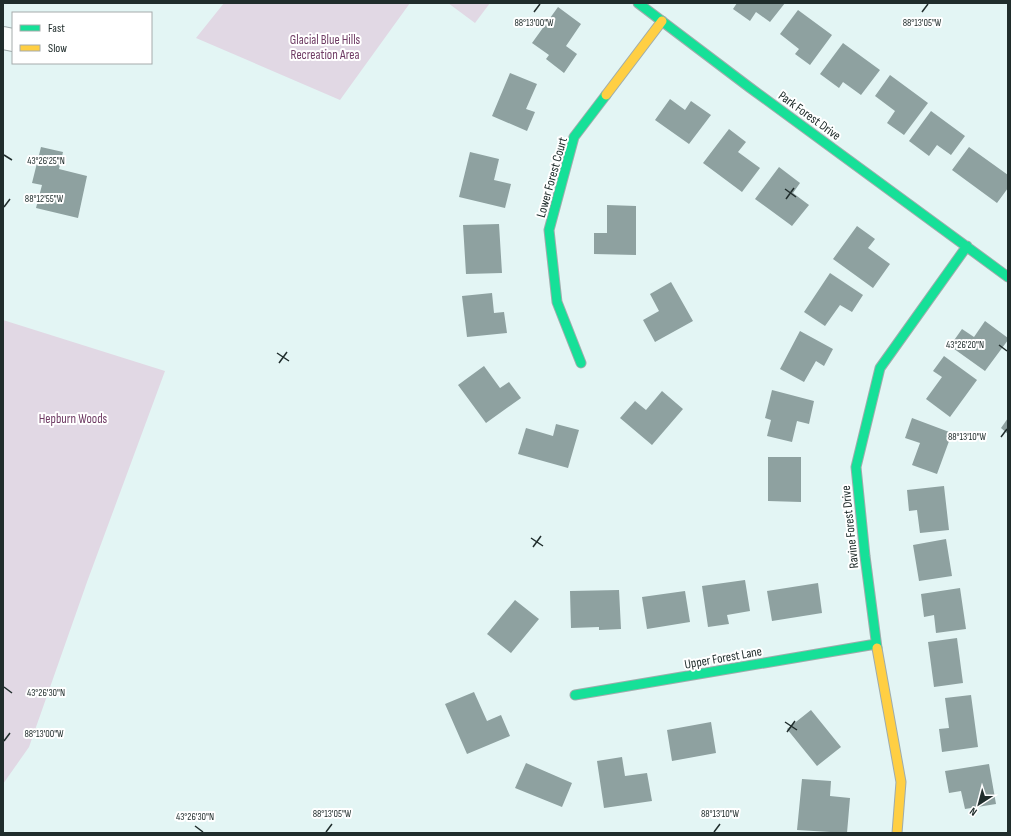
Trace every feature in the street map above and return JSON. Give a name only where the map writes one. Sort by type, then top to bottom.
[{"type":"street","name":"Park Forest Drive","points":[[638,3],[1008,277]]},
{"type":"street","name":"Lower Forest Court","points":[[581,363],[557,302],[549,230],[574,137],[662,21]]},
{"type":"street","name":"Ravine Forest Drive","points":[[897,833],[901,782],[876,644],[856,467],[880,368],[967,246]]},
{"type":"street","name":"Upper Forest Lane","points":[[575,695],[876,644]]},
{"type":"green space","name":"Glacial Blue Hills Recreation Area","points":[[224,3],[410,3],[340,100],[196,38]]},
{"type":"green space","points":[[448,3],[490,3],[475,23]]},
{"type":"green space","name":"Hepburn Woods","points":[[3,320],[165,371],[87,582],[29,747],[3,784]]},
{"type":"building","points":[[737,3],[785,3],[770,22],[756,12],[750,21],[733,9]]},
{"type":"building","points":[[558,7],[581,24],[566,46],[577,54],[564,73],[546,59],[549,55],[532,43]]},
{"type":"building","points":[[798,10],[832,35],[810,65],[795,54],[799,49],[780,34]]},
{"type":"building","points":[[843,43],[880,70],[861,95],[843,82],[839,88],[820,74]]},
{"type":"building","points":[[510,73],[537,84],[526,109],[535,112],[527,131],[492,116]]},
{"type":"building","points":[[890,75],[928,103],[904,135],[887,123],[895,111],[875,96]]},
{"type":"building","points":[[670,99],[685,110],[691,101],[711,115],[689,144],[655,120]]},
{"type":"building","points":[[931,111],[965,136],[951,155],[937,145],[929,156],[909,141]]},
{"type":"building","points":[[729,129],[746,142],[738,152],[760,168],[742,192],[703,163]]},
{"type":"building","points":[[41,147],[63,152],[59,169],[87,176],[78,218],[36,208],[42,185],[32,183]]},
{"type":"building","points":[[969,147],[1008,175],[1008,188],[997,203],[952,170]]},
{"type":"building","points":[[470,152],[499,159],[494,180],[511,184],[505,208],[459,197]]},
{"type":"building","points":[[779,167],[800,183],[793,193],[809,205],[792,226],[755,199]]},
{"type":"building","points":[[607,205],[636,206],[636,255],[594,254],[594,233],[607,233]]},
{"type":"building","points":[[499,224],[502,273],[466,274],[463,225]]},
{"type":"building","points":[[857,226],[875,239],[868,248],[890,264],[873,288],[833,259]]},
{"type":"building","points":[[830,273],[863,295],[852,312],[840,305],[825,326],[804,312]]},
{"type":"building","points":[[671,282],[693,321],[655,342],[643,320],[659,311],[650,294]]},
{"type":"building","points":[[492,293],[494,313],[504,312],[507,333],[467,337],[462,296]]},
{"type":"building","points":[[985,321],[1008,338],[1008,340],[985,371],[950,346],[962,329],[974,337]]},
{"type":"building","points":[[800,331],[833,349],[824,366],[816,361],[804,382],[780,369]]},
{"type":"building","points":[[944,356],[977,380],[950,417],[926,399],[942,377],[933,371]]},
{"type":"building","points":[[484,366],[500,388],[509,382],[521,398],[486,423],[458,385]]},
{"type":"building","points":[[772,390],[814,401],[809,424],[797,421],[792,442],[767,436],[771,420],[765,418]]},
{"type":"building","points":[[662,391],[683,409],[652,445],[620,418],[635,401],[646,410]]},
{"type":"building","points":[[912,418],[952,433],[937,474],[912,465],[920,443],[905,438]]},
{"type":"building","points":[[1008,418],[1008,434],[1001,428]]},
{"type":"building","points":[[556,424],[579,430],[568,468],[518,454],[526,428],[553,436]]},
{"type":"building","points":[[768,457],[801,457],[801,502],[768,501]]},
{"type":"building","points":[[944,486],[949,530],[920,533],[917,510],[909,511],[907,490]]},
{"type":"building","points":[[946,539],[952,576],[919,581],[913,545]]},
{"type":"building","points":[[745,580],[750,611],[727,615],[729,624],[708,627],[702,586]]},
{"type":"building","points":[[818,583],[822,613],[772,621],[767,591]]},
{"type":"building","points":[[960,588],[966,629],[936,633],[934,615],[924,617],[921,594]]},
{"type":"building","points":[[619,590],[621,629],[599,630],[599,627],[571,628],[570,591]]},
{"type":"building","points":[[685,591],[690,622],[647,629],[642,597]]},
{"type":"building","points":[[515,600],[539,619],[511,653],[487,634]]},
{"type":"building","points":[[957,638],[963,683],[934,687],[928,642]]},
{"type":"building","points":[[474,692],[487,721],[501,715],[510,736],[467,754],[445,704]]},
{"type":"building","points":[[971,695],[978,747],[942,752],[939,729],[949,728],[945,698]]},
{"type":"building","points":[[811,710],[841,747],[817,766],[787,729]]},
{"type":"building","points":[[711,722],[716,753],[672,761],[667,730]]},
{"type":"building","points":[[622,757],[625,776],[647,773],[652,801],[604,808],[597,761]]},
{"type":"building","points":[[526,763],[572,783],[562,807],[515,788]]},
{"type":"building","points":[[989,764],[996,804],[965,809],[961,791],[949,793],[945,771]]},
{"type":"building","points":[[802,779],[831,781],[830,796],[850,798],[847,833],[797,830]]},
{"type":"traffic: fast","points":[[638,3],[749,87],[1008,277]]},
{"type":"traffic: fast","points":[[581,363],[557,302],[549,230],[574,137],[606,95]]},
{"type":"traffic: fast","points":[[877,648],[865,556],[856,467],[880,368],[967,246]]},
{"type":"traffic: fast","points":[[575,695],[876,644]]},
{"type":"traffic: slow","points":[[606,95],[662,21]]},
{"type":"traffic: slow","points":[[877,648],[901,782],[897,833]]}]
